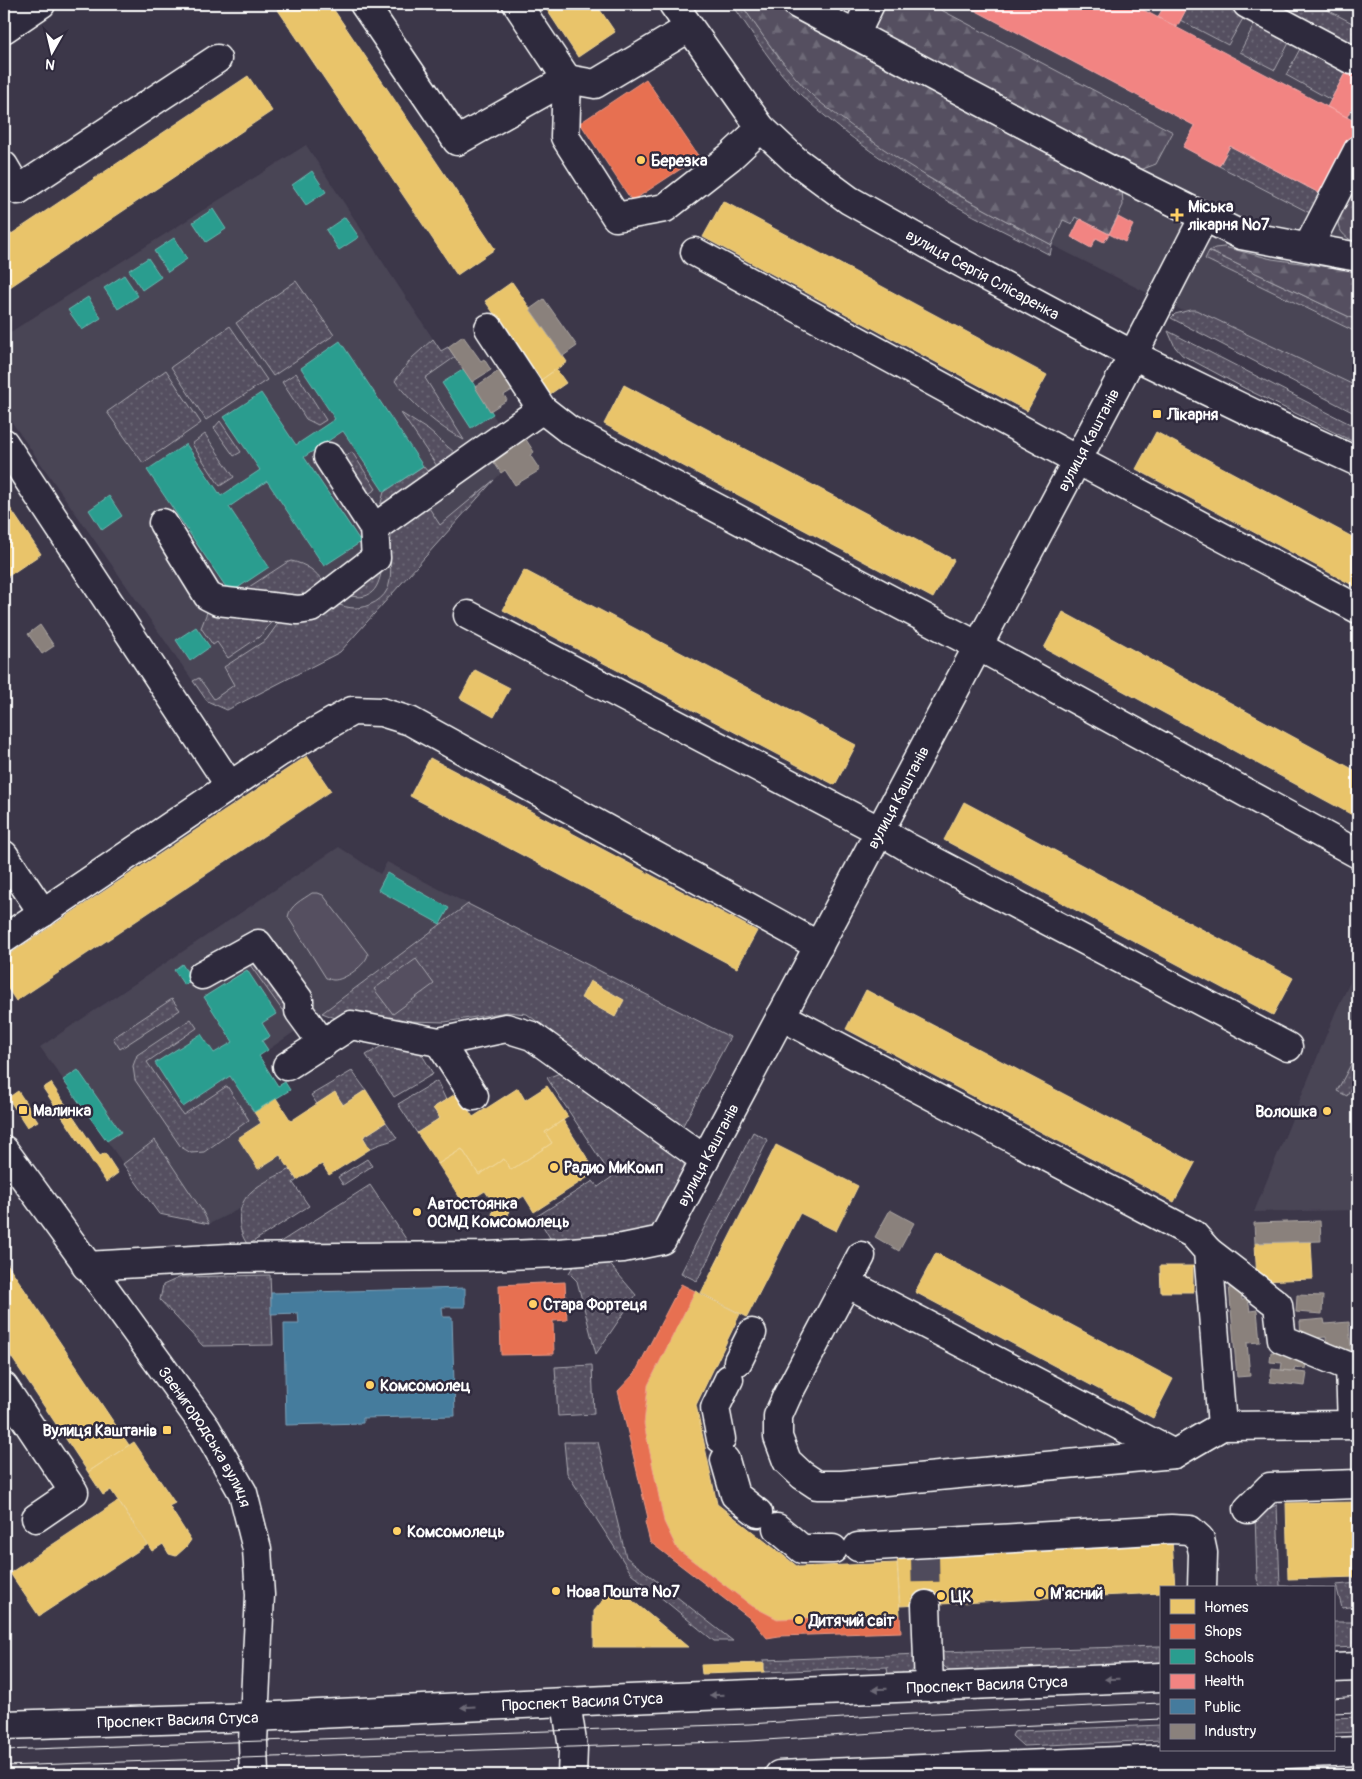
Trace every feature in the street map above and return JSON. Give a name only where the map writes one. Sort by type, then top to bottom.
[{"type":"street","points":[[4,29],[41,4]]},
{"type":"street","points":[[364,4],[457,141],[567,79],[595,84],[689,28]]},
{"type":"street","points":[[517,4],[567,79],[564,137],[616,217],[664,208],[730,157],[761,128]]},
{"type":"street","name":"вулиця Сергія Слісаренка","points":[[673,4],[761,128],[795,160],[849,200],[1133,355],[1272,423],[1358,462]]},
{"type":"street","points":[[797,4],[1122,176],[1241,235],[1358,257]]},
{"type":"street","points":[[855,35],[870,4]]},
{"type":"street","points":[[1247,4],[1352,60]]},
{"type":"street","points":[[4,166],[11,195],[217,58]]},
{"type":"street","points":[[1308,247],[1358,150]]},
{"type":"street","name":"вулиця Каштанів","points":[[86,1266],[229,1258],[485,1256],[557,1253],[622,1248],[662,1240],[1078,460],[1204,217]]},
{"type":"street","points":[[695,252],[1078,460],[1358,609]]},
{"type":"street","points":[[489,328],[542,409],[569,430],[978,646],[1358,854]]},
{"type":"street","points":[[374,528],[542,409]]},
{"type":"street","points":[[4,443],[230,786]]},
{"type":"street","points":[[163,523],[208,596],[218,601],[298,610],[311,608],[376,558],[374,528],[328,457]]},
{"type":"street","points":[[468,616],[1288,1047]]},
{"type":"street","points":[[4,939],[280,752],[352,712],[381,712],[410,721],[819,946]]},
{"type":"street","points":[[4,854],[43,913]]},
{"type":"street","points":[[202,976],[258,944],[300,1000],[299,1012],[323,1044]]},
{"type":"street","points":[[782,1016],[1193,1234],[1208,1252],[1278,1305],[1282,1339],[1350,1367],[1355,1425],[1222,1426],[1174,1454],[842,1485],[817,1485],[802,1475],[787,1461],[778,1437],[778,1416],[861,1256]]},
{"type":"street","points":[[288,1066],[351,1025],[439,1042],[506,1028],[532,1036],[705,1160]]},
{"type":"street","points":[[439,1042],[474,1096]]},
{"type":"street","name":"Звенигородська вулиця","points":[[7,1162],[206,1428],[243,1493],[257,1549],[260,1595],[253,1742],[254,1775]]},
{"type":"street","points":[[1208,1252],[1222,1426]]},
{"type":"street","points":[[847,1283],[1174,1454]]},
{"type":"street","points":[[752,1333],[715,1408],[723,1450],[734,1495],[802,1549],[925,1549],[1161,1529],[1190,1530],[1200,1538],[1203,1553],[1202,1586]]},
{"type":"street","points":[[4,1387],[74,1492],[36,1518]]},
{"type":"street","points":[[1248,1508],[1270,1487],[1358,1484]]},
{"type":"street","points":[[926,1605],[929,1687]]},
{"type":"street","points":[[1334,1668],[1358,1667]]},
{"type":"street","name":"Проспект Василя Стуса","points":[[4,1725],[255,1717],[1160,1677]]},
{"type":"street","points":[[566,1702],[572,1748],[572,1775]]},
{"type":"street","points":[[1334,1752],[1358,1751]]},
{"type":"street","points":[[779,1775],[1334,1752]]},
{"type":"shaded area","name":"Міська лікарня №7","points":[[741,4],[1358,4],[1358,399],[1052,245],[941,186]]},
{"type":"shaded area","points":[[306,145],[441,351],[448,347],[512,445],[491,458],[501,473],[340,652],[227,710],[207,701],[4,411],[4,336]]},
{"type":"shaded area","points":[[339,847],[380,874],[387,862],[468,904],[322,1013],[259,1056],[278,1086],[290,1090],[254,1112],[261,1123],[238,1138],[258,1169],[280,1155],[297,1180],[209,1224],[159,1214],[40,1047]]},
{"type":"shaded area","name":"Волошка","points":[[1358,966],[1358,1210],[1254,1212],[1336,1011]]},
{"type":"green space","points":[[732,4],[741,4],[776,54],[806,89],[825,106],[941,186],[1052,245],[1050,255],[949,202],[891,165],[836,125],[791,85]]},
{"type":"green space","points":[[741,4],[782,4],[789,11],[1122,188],[1123,205],[1109,234],[1075,217],[1072,224],[1063,220],[1052,245],[950,190],[901,160],[822,104],[811,94],[780,58]]},
{"type":"green space","points":[[808,4],[859,4],[851,17]]},
{"type":"green space","points":[[883,4],[930,4],[1173,132],[1156,164],[1130,174],[873,34],[873,27]]},
{"type":"green space","points":[[1189,4],[1224,4],[1245,15],[1228,45],[1180,20]]},
{"type":"green space","points":[[1266,4],[1316,4],[1358,26],[1358,49]]},
{"type":"green space","points":[[1256,21],[1291,39],[1275,70],[1240,52]]},
{"type":"green space","points":[[1302,45],[1347,69],[1331,100],[1286,75]]},
{"type":"green space","points":[[1230,146],[1323,195],[1312,214],[1219,166]]},
{"type":"green space","points":[[1358,173],[1358,243],[1344,235],[1339,228],[1338,221],[1343,204]]},
{"type":"green space","points":[[1224,247],[1272,259],[1358,271],[1358,321],[1209,251]]},
{"type":"green space","points":[[1209,251],[1358,321],[1358,333],[1205,259]]},
{"type":"green space","points":[[296,281],[334,335],[273,376],[236,323]]},
{"type":"green space","points":[[1196,310],[1358,387],[1358,415],[1171,318],[1175,314]]},
{"type":"green space","points":[[230,326],[267,380],[206,420],[171,367]]},
{"type":"green space","points":[[1168,331],[1358,428],[1358,444],[1182,355],[1175,347]]},
{"type":"green space","points":[[433,339],[441,351],[448,347],[455,357],[425,378],[464,440],[426,415],[395,381],[412,358]]},
{"type":"green space","points":[[166,370],[201,423],[143,463],[107,412]]},
{"type":"green space","points":[[296,373],[326,420],[318,425],[306,419],[282,382]]},
{"type":"green space","points":[[401,413],[428,430],[461,458],[441,472]]},
{"type":"green space","points":[[220,421],[241,452],[234,456],[214,428]]},
{"type":"green space","points":[[205,434],[234,477],[220,486],[192,444]]},
{"type":"green space","points":[[352,452],[376,489],[361,499],[337,462]]},
{"type":"green space","points":[[423,466],[433,478],[379,510],[384,492]]},
{"type":"green space","points":[[494,480],[340,652],[227,710],[207,701],[193,681],[199,678],[214,699],[234,685],[224,667],[266,640],[282,618],[332,602],[346,607],[359,608],[369,605],[380,598],[387,590],[390,580],[391,536],[395,526],[424,500],[440,525]]},
{"type":"green space","points":[[291,561],[310,569],[324,583],[311,602],[235,596],[286,563]]},
{"type":"green space","points":[[383,561],[378,584],[370,594],[356,597],[347,595]]},
{"type":"green space","points":[[209,607],[275,617],[262,635],[228,658],[217,642],[213,645],[201,628]]},
{"type":"green space","points":[[312,893],[323,895],[368,954],[359,967],[349,975],[338,980],[326,978],[288,917],[294,906]]},
{"type":"green space","points":[[468,904],[730,1037],[681,1129],[527,1014],[507,1012],[445,1022],[338,1019],[322,1013]]},
{"type":"green space","points":[[416,959],[434,984],[393,1014],[374,989]]},
{"type":"green space","points":[[256,961],[292,1002],[282,1010],[250,965]]},
{"type":"green space","points":[[172,999],[180,1010],[120,1049],[113,1038]]},
{"type":"green space","points":[[191,1019],[197,1028],[147,1062],[183,1115],[227,1086],[249,1120],[204,1152],[191,1153],[181,1147],[135,1080],[133,1066],[137,1055]]},
{"type":"green space","points":[[387,1043],[411,1047],[416,1050],[424,1058],[433,1074],[394,1097],[366,1055]]},
{"type":"green space","points":[[1358,1051],[1358,1075],[1347,1096],[1337,1091]]},
{"type":"green space","points":[[352,1071],[366,1090],[343,1105],[335,1093],[317,1104],[311,1095]]},
{"type":"green space","points":[[565,1071],[678,1155],[684,1164],[685,1176],[662,1218],[651,1229],[640,1233],[553,1243],[537,1216],[593,1181],[598,1187],[612,1177],[547,1078]]},
{"type":"green space","points":[[437,1081],[446,1100],[433,1108],[440,1118],[417,1133],[398,1104]]},
{"type":"green space","points":[[386,1122],[397,1138],[370,1149],[363,1137]]},
{"type":"green space","points":[[753,1132],[768,1140],[697,1281],[681,1273]]},
{"type":"green space","points":[[155,1140],[209,1224],[159,1214],[123,1164]]},
{"type":"green space","points":[[367,1159],[372,1166],[343,1185],[338,1177]]},
{"type":"green space","points":[[290,1169],[297,1180],[293,1183],[309,1206],[248,1245],[241,1232],[240,1225],[243,1203],[247,1196],[256,1188]]},
{"type":"green space","points":[[370,1185],[406,1239],[407,1244],[274,1246]]},
{"type":"green space","points":[[577,1260],[607,1261],[636,1295],[596,1354],[577,1281],[569,1273]]},
{"type":"green space","points":[[270,1275],[273,1345],[203,1346],[160,1300],[163,1285],[181,1277]]},
{"type":"green space","points":[[592,1365],[594,1414],[558,1416],[555,1367]]},
{"type":"green space","points":[[564,1442],[598,1442],[626,1557],[733,1641],[714,1641],[631,1573],[567,1473]]},
{"type":"green space","points":[[1277,1505],[1280,1586],[1260,1586],[1257,1579],[1255,1514]]},
{"type":"green space","points":[[1358,1583],[1358,1606],[1342,1608],[1336,1585]]},
{"type":"green space","points":[[1334,1622],[1358,1622],[1358,1647],[1334,1648]]},
{"type":"green space","points":[[1160,1646],[1160,1665],[951,1672],[939,1662],[935,1652]]},
{"type":"green space","points":[[920,1654],[915,1667],[910,1672],[888,1675],[887,1667],[764,1672],[763,1660]]},
{"type":"green space","points":[[1358,1717],[1358,1732],[1334,1733],[1334,1718]]},
{"type":"green space","points":[[1160,1725],[1160,1740],[1023,1746],[1012,1736],[1014,1732]]},
{"type":"building: Homes","points":[[274,4],[330,4],[495,249],[457,275]]},
{"type":"building: Homes","points":[[543,4],[596,4],[615,32],[578,57]]},
{"type":"building: Homes","points":[[248,76],[272,111],[4,291],[4,239]]},
{"type":"building: Homes","points":[[723,201],[1047,375],[1027,411],[703,237]]},
{"type":"building: Homes","points":[[512,282],[567,362],[541,380],[485,301]]},
{"type":"building: Homes","points":[[530,364],[541,380],[556,369],[566,383],[543,399],[522,370]]},
{"type":"building: Homes","points":[[624,385],[954,560],[933,598],[604,424]]},
{"type":"building: Homes","points":[[1156,432],[1358,540],[1358,588],[1136,469]]},
{"type":"building: Homes","points":[[4,499],[41,554],[4,579]]},
{"type":"building: Homes","points":[[524,570],[856,745],[835,785],[503,610]]},
{"type":"building: Homes","points":[[1063,612],[1358,772],[1358,818],[1044,648]]},
{"type":"building: Homes","points":[[475,670],[510,688],[494,717],[460,698]]},
{"type":"building: Homes","points":[[307,756],[331,791],[16,1001],[4,983],[4,958]]},
{"type":"building: Homes","points":[[430,758],[757,931],[737,968],[410,796]]},
{"type":"building: Homes","points":[[964,802],[1293,978],[1273,1015],[944,840]]},
{"type":"building: Homes","points":[[590,981],[624,1000],[615,1017],[581,998]]},
{"type":"building: Homes","points":[[866,990],[1195,1163],[1174,1202],[846,1029]]},
{"type":"building: Homes","points":[[51,1083],[100,1156],[105,1153],[118,1173],[106,1182],[43,1088]]},
{"type":"building: Homes","points":[[547,1086],[568,1117],[545,1132],[552,1143],[511,1170],[504,1159],[479,1175],[462,1149],[438,1164],[417,1133],[440,1118],[433,1108],[457,1093],[473,1117],[518,1088],[525,1100]]},
{"type":"building: Homes","points":[[366,1090],[386,1122],[363,1137],[370,1149],[329,1175],[322,1164],[297,1180],[280,1155],[258,1169],[238,1138],[261,1123],[254,1112],[276,1098],[291,1121],[335,1092],[343,1105]]},
{"type":"building: Homes","points":[[18,1091],[38,1121],[27,1127],[8,1098]]},
{"type":"building: Homes","name":"Радио МиКомп","points":[[563,1120],[596,1172],[534,1212],[524,1196],[509,1205],[508,1217],[492,1215],[494,1204],[485,1191],[464,1204],[438,1164],[462,1149],[479,1175],[504,1159],[511,1170],[552,1143],[545,1132]]},
{"type":"building: Homes","points":[[776,1145],[858,1186],[836,1231],[800,1213],[747,1317],[701,1293]]},
{"type":"building: Homes","points":[[1311,1241],[1313,1279],[1257,1281],[1255,1243]]},
{"type":"building: Homes","points":[[936,1253],[1173,1379],[1153,1418],[915,1292]]},
{"type":"building: Homes","points":[[4,1259],[129,1445],[88,1472],[4,1346]]},
{"type":"building: Homes","points":[[1160,1266],[1193,1266],[1193,1292],[1161,1292]]},
{"type":"building: Homes","points":[[695,1291],[740,1314],[696,1405],[717,1504],[798,1567],[897,1563],[900,1615],[777,1619],[752,1606],[677,1549],[664,1522],[644,1424],[648,1385]]},
{"type":"building: Homes","points":[[134,1442],[175,1503],[169,1506],[191,1540],[176,1556],[169,1554],[163,1544],[152,1551],[111,1490],[103,1495],[88,1472]]},
{"type":"building: Homes","points":[[118,1501],[147,1545],[39,1616],[10,1573]]},
{"type":"building: Homes","points":[[1358,1502],[1358,1577],[1288,1579],[1286,1503]]},
{"type":"building: Homes","points":[[1172,1540],[1175,1586],[1160,1586],[1160,1593],[900,1606],[897,1555]]},
{"type":"building: Homes","points":[[615,1586],[688,1647],[594,1647],[594,1611]]},
{"type":"building: Homes","points":[[764,1663],[764,1672],[702,1674],[701,1665]]},
{"type":"building: Shops","points":[[646,79],[699,157],[632,201],[580,123]]},
{"type":"building: Shops","name":"Стара Фортеця","points":[[565,1282],[567,1320],[553,1321],[554,1354],[501,1355],[499,1285]]},
{"type":"building: Shops","points":[[681,1284],[695,1291],[648,1385],[644,1424],[664,1522],[677,1549],[752,1606],[777,1619],[900,1615],[901,1632],[767,1638],[752,1620],[650,1542],[645,1522],[648,1518],[618,1391],[635,1373]]},
{"type":"building: Schools","points":[[312,171],[326,192],[306,205],[292,185]]},
{"type":"building: Schools","points":[[213,209],[226,229],[206,242],[193,222]]},
{"type":"building: Schools","points":[[345,217],[359,237],[339,250],[326,230]]},
{"type":"building: Schools","points":[[174,238],[187,259],[168,272],[154,251]]},
{"type":"building: Schools","points":[[148,258],[161,277],[142,290],[129,270]]},
{"type":"building: Schools","points":[[124,275],[138,296],[118,309],[104,288]]},
{"type":"building: Schools","points":[[88,297],[101,318],[82,330],[68,310]]},
{"type":"building: Schools","points":[[340,341],[423,466],[384,492],[343,431],[304,457],[361,542],[324,566],[267,481],[229,507],[269,567],[230,593],[147,470],[186,444],[221,496],[260,470],[224,417],[261,393],[296,445],[335,419],[301,368]]},
{"type":"building: Schools","points":[[464,369],[493,414],[471,428],[442,383]]},
{"type":"building: Schools","points":[[109,496],[122,516],[102,530],[89,510]]},
{"type":"building: Schools","points":[[196,627],[210,647],[190,661],[176,640]]},
{"type":"building: Schools","points":[[387,873],[449,908],[440,924],[378,890]]},
{"type":"building: Schools","points":[[182,964],[192,980],[184,985],[174,970]]},
{"type":"building: Schools","points":[[247,970],[276,1014],[262,1023],[270,1036],[262,1041],[268,1050],[259,1056],[278,1086],[285,1082],[290,1090],[254,1112],[230,1076],[183,1107],[155,1063],[201,1034],[214,1053],[233,1042],[204,997]]},
{"type":"building: Schools","points":[[78,1070],[121,1132],[107,1141],[63,1080]]},
{"type":"building: Health","points":[[963,4],[1132,4],[1358,123],[1358,128],[1323,195],[1230,146],[1219,166],[1183,147],[1195,126]]},
{"type":"building: Health","points":[[1165,4],[1189,4],[1177,27],[1158,17]]},
{"type":"building: Health","points":[[1344,4],[1358,4],[1358,11]]},
{"type":"building: Health","points":[[1358,49],[1358,96],[1347,117],[1327,107]]},
{"type":"building: Health","points":[[1118,217],[1133,225],[1125,242],[1109,234]]},
{"type":"building: Health","points":[[1080,219],[1109,234],[1104,242],[1096,238],[1091,248],[1071,237]]},
{"type":"building: Public","name":"Комсомолец","points":[[465,1288],[465,1307],[442,1307],[443,1317],[452,1317],[455,1416],[363,1418],[363,1423],[286,1425],[284,1324],[299,1324],[298,1313],[271,1314],[271,1293]]},
{"type":"building: Industry","points":[[544,299],[577,346],[563,356],[530,309]]},
{"type":"building: Industry","points":[[463,336],[481,361],[484,359],[491,370],[472,382],[448,347]]},
{"type":"building: Industry","points":[[506,366],[519,386],[504,395],[507,400],[490,411],[475,387]]},
{"type":"building: Industry","points":[[525,438],[534,452],[530,455],[540,470],[515,485],[505,470],[501,473],[491,458]]},
{"type":"building: Industry","points":[[40,625],[54,646],[42,654],[28,634]]},
{"type":"building: Industry","points":[[890,1210],[914,1223],[899,1251],[875,1237]]},
{"type":"building: Industry","points":[[1320,1221],[1321,1241],[1255,1243],[1254,1223]]},
{"type":"building: Industry","points":[[1241,1285],[1242,1300],[1248,1299],[1250,1311],[1257,1310],[1260,1342],[1247,1343],[1250,1376],[1237,1377],[1229,1286]]},
{"type":"building: Industry","points":[[1297,1295],[1323,1296],[1322,1314],[1296,1312]]},
{"type":"building: Industry","points":[[1324,1319],[1325,1324],[1349,1322],[1351,1350],[1327,1352],[1326,1337],[1301,1339],[1300,1321]]},
{"type":"building: Industry","points":[[1271,1352],[1307,1358],[1305,1369],[1295,1367],[1294,1371],[1281,1370],[1282,1363],[1270,1362]]},
{"type":"building: Industry","points":[[1272,1369],[1307,1373],[1305,1386],[1270,1382]]},
{"type":"tunnel","points":[[925,1554],[926,1605]]},
{"type":"tram line","points":[[1334,1698],[1358,1696]]},
{"type":"tram line","points":[[4,1750],[749,1724],[891,1715],[1160,1703]]},
{"type":"tram line","points":[[1334,1713],[1358,1712]]},
{"type":"tram line","points":[[4,1766],[750,1741],[1160,1719]]},
{"type":"place","name":"Березка","points":[[641,160]]},
{"type":"place","name":"Міська лікарня №7","points":[[1177,215]]},
{"type":"place","name":"Лікарня","points":[[1157,414]]},
{"type":"place","name":"Малинка","points":[[23,1110]]},
{"type":"place","name":"Волошка","points":[[1327,1111]]},
{"type":"place","name":"Радио МиКомп","points":[[554,1167]]},
{"type":"place","name":"Автостоянка ОСМД Комсомолець","points":[[417,1212]]},
{"type":"place","name":"Стара Фортеця","points":[[533,1304]]},
{"type":"place","name":"Комсомолец","points":[[370,1385]]},
{"type":"place","name":"Вулиця Каштанів","points":[[167,1430]]},
{"type":"place","name":"Комсомолець","points":[[397,1531]]},
{"type":"place","name":"Нова Пошта №7","points":[[556,1591]]},
{"type":"place","name":"М'ясний","points":[[1040,1593]]},
{"type":"place","name":"ЦК","points":[[941,1596]]},
{"type":"place","name":"Дитячий світ","points":[[799,1620]]}]
